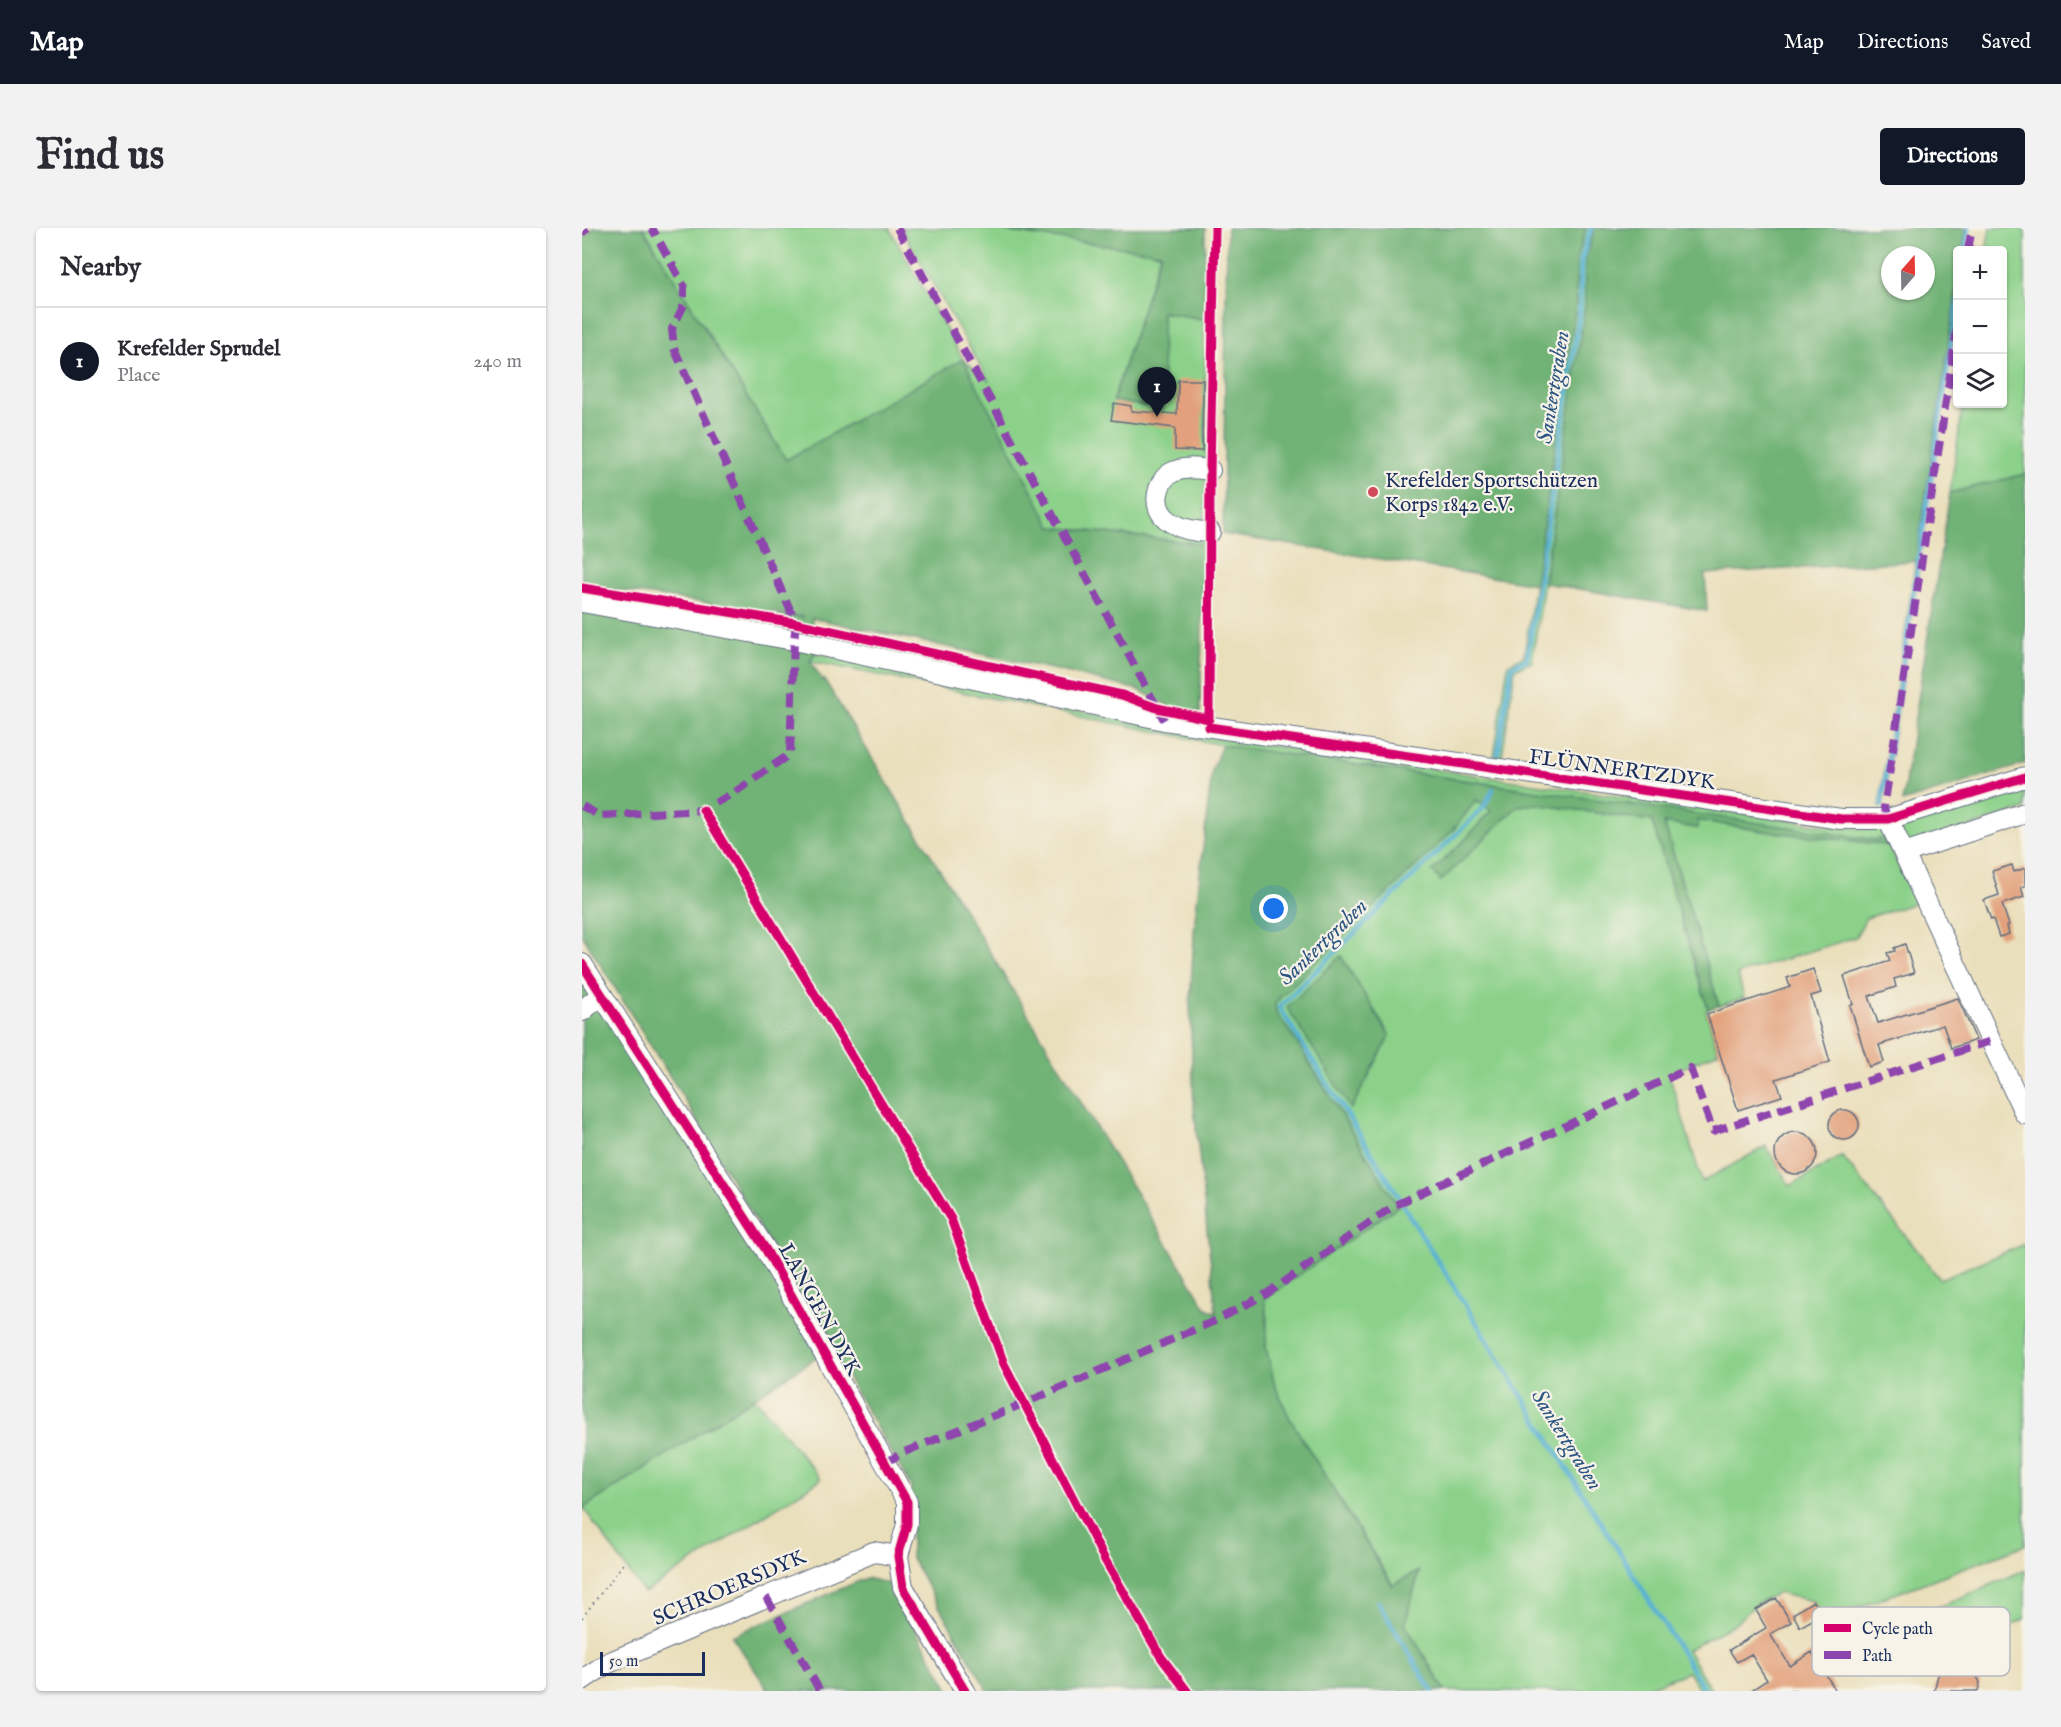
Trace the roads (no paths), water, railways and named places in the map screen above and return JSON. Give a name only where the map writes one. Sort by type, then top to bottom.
[{"type":"street","points":[[1210,470],[1189,468],[1173,472],[1161,482],[1156,498],[1160,513],[1176,526],[1197,532],[1210,532]]},
{"type":"street","name":"FLÜNNERTZDYK","points":[[582,602],[794,640],[1164,720],[1841,819],[1888,819],[2025,777]]},
{"type":"street","points":[[1904,854],[2025,813]]},
{"type":"street","points":[[1888,819],[2025,1114]]},
{"type":"street","name":"LANGEN DYK","points":[[582,964],[766,1250],[907,1502],[907,1524],[898,1556],[903,1587],[965,1691]]},
{"type":"street","points":[[582,1011],[601,996]]},
{"type":"street","name":"SCHROERSDYK","points":[[582,1680],[608,1663],[874,1552],[898,1556]]},
{"type":"waterway","name":"Sankertgraben","points":[[1498,754],[1512,666],[1527,659],[1580,310],[1581,260],[1591,228]]},
{"type":"waterway","points":[[1966,246],[1969,228]]},
{"type":"waterway","points":[[1881,806],[1953,334]]},
{"type":"waterway","name":"Sankertgraben","points":[[1399,1197],[1279,1007],[1484,807],[1493,789]]},
{"type":"waterway","name":"Sankertgraben","points":[[1403,1205],[1705,1690]]},
{"type":"waterway","points":[[1378,1602],[1432,1691]]},
{"type":"place","name":"Krefelder Sprudel","points":[[1157,417]]},
{"type":"place","name":"Krefelder Sportschützen Korps 1842 e.V.","points":[[1373,492]]}]
